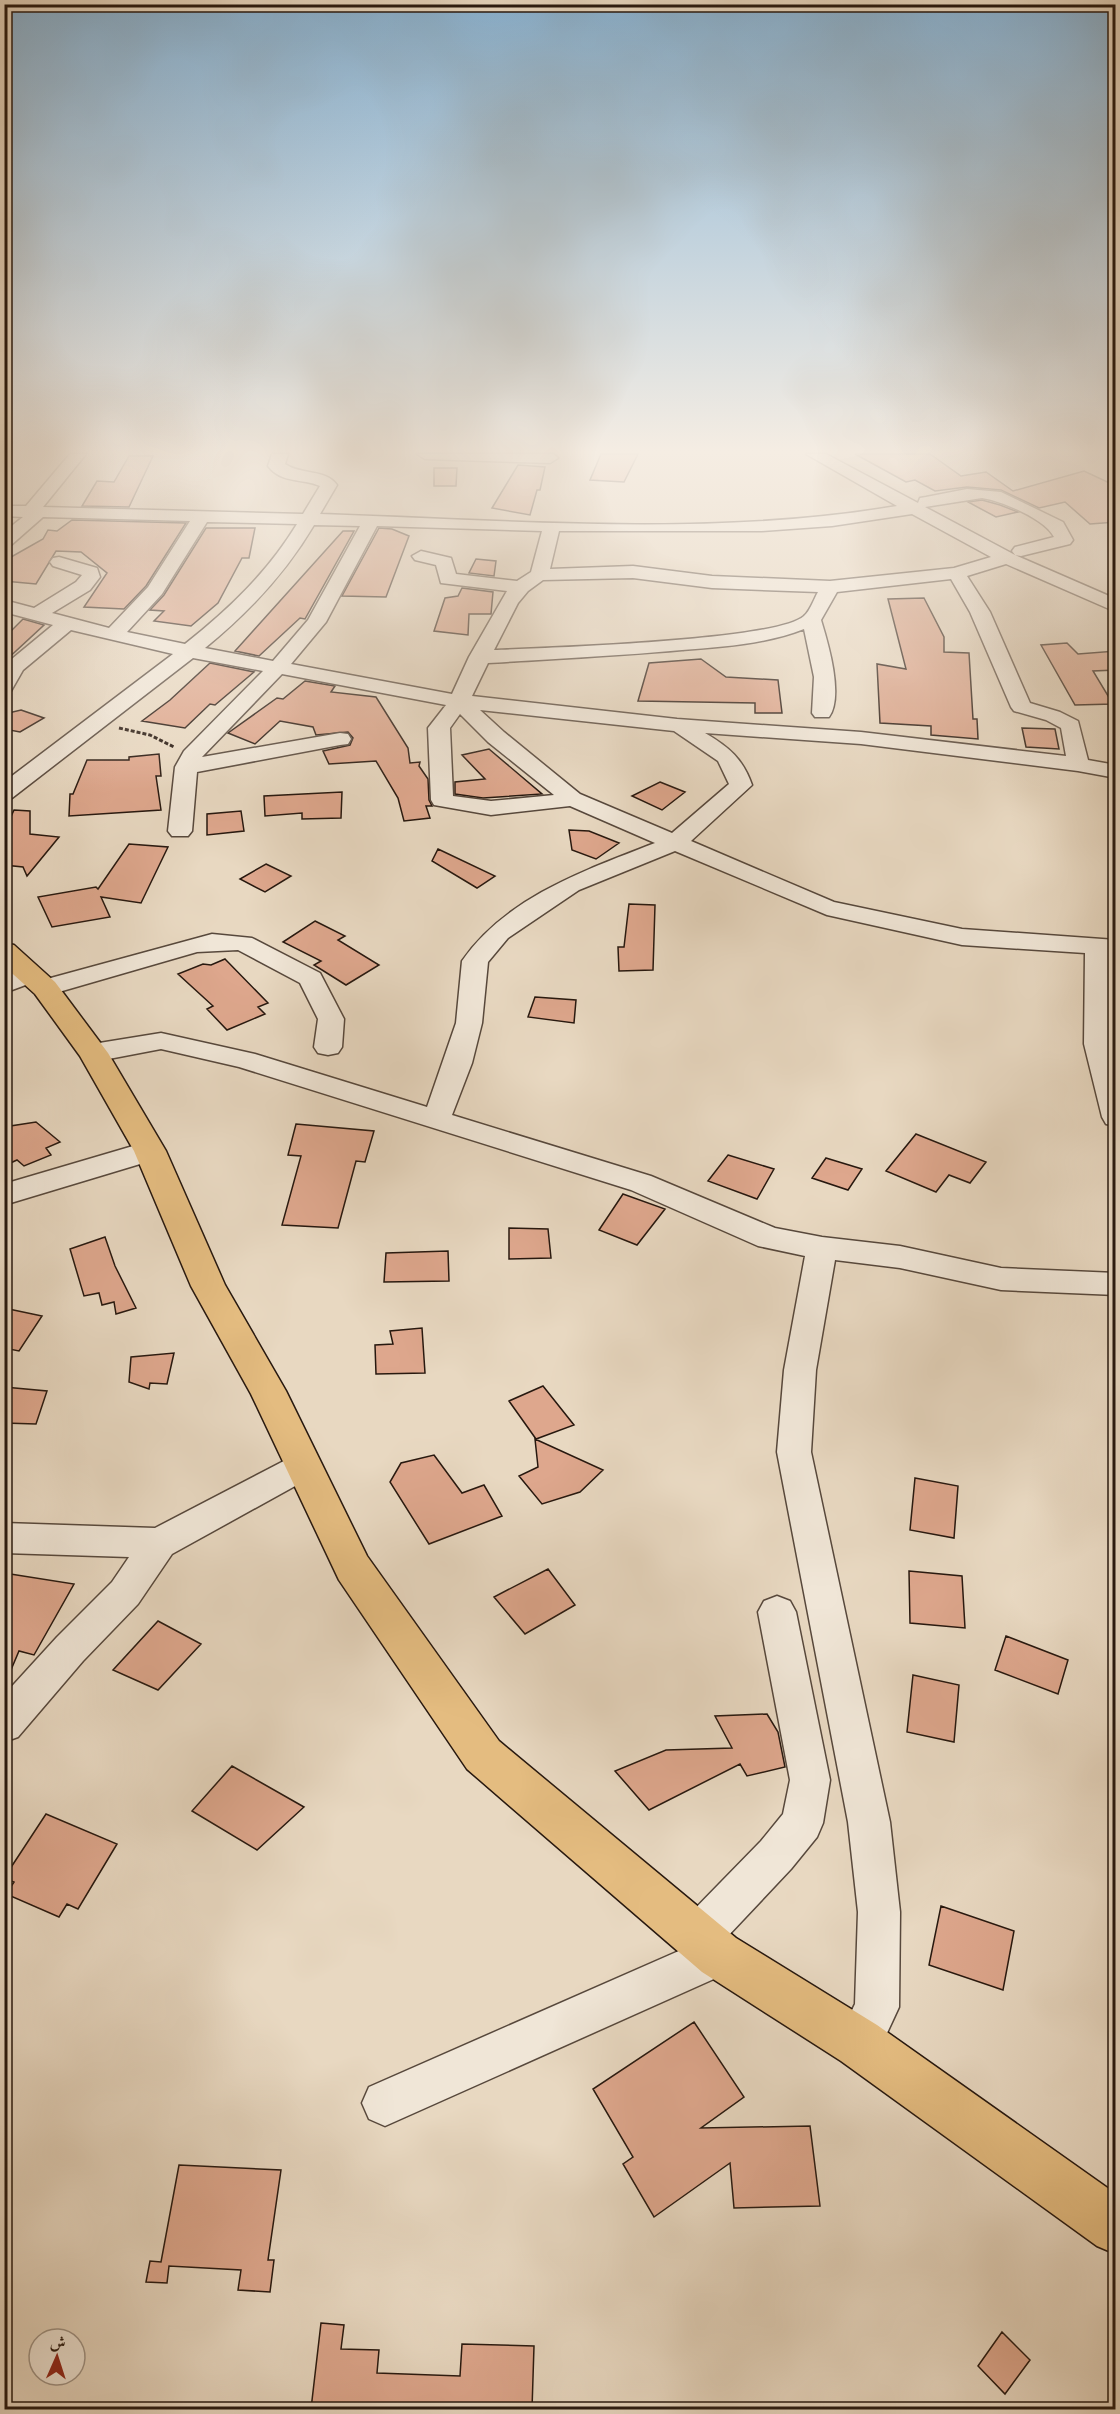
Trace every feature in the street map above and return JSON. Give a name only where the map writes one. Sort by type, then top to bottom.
[{"type":"main road","points":[[21,975],[93,1053],[150,1151],[208,1286],[268,1391],[353,1568],[483,1755],[708,1946],[859,2043],[1116,2228]]},
{"type":"street","points":[[36,615],[83,586],[92,577],[92,572],[74,567]]},
{"type":"street","points":[[113,635],[154,590],[169,567]]},
{"type":"street","points":[[4,794],[98,723],[180,649],[262,567]]},
{"type":"street","points":[[4,770],[235,614],[277,567]]},
{"type":"street","points":[[180,831],[191,759],[279,666],[316,622],[346,567]]},
{"type":"street","points":[[446,567],[448,579],[530,581],[633,572],[712,582],[830,587],[956,573],[976,567]]},
{"type":"street","points":[[536,567],[530,581],[509,601],[459,701],[439,728],[442,800],[470,808],[499,810],[572,800]]},
{"type":"street","points":[[1037,567],[1116,606]]},
{"type":"street","points":[[1047,567],[1111,588]]},
{"type":"street","points":[[956,573],[981,612],[1022,706],[1053,716],[1071,725],[1078,764]]},
{"type":"street","points":[[479,657],[605,651],[708,642],[780,632],[812,620],[830,587]]},
{"type":"street","points":[[4,606],[113,635],[180,649],[459,701],[677,725],[861,738],[1078,764],[1116,772]]},
{"type":"street","points":[[812,620],[821,652],[825,682],[822,713]]},
{"type":"street","points":[[4,687],[14,667],[67,623]]},
{"type":"street","points":[[459,701],[496,737],[572,800],[827,908],[962,937],[1107,948],[1098,1044],[1116,1117]]},
{"type":"street","points":[[435,1121],[458,1068],[476,993],[475,961],[499,933],[570,885],[675,843],[741,785],[735,765],[722,751],[677,725]]},
{"type":"street","points":[[191,759],[340,739]]},
{"type":"street","points":[[21,975],[212,942],[243,943],[311,978],[331,1019],[328,1047]]},
{"type":"street","points":[[93,1053],[161,1041],[245,1060],[640,1183],[769,1238],[822,1248],[900,1257],[1001,1279],[1116,1284]]},
{"type":"street","points":[[4,1195],[150,1151]]},
{"type":"street","points":[[822,1248],[800,1370],[794,1452],[814,1543],[849,1733],[869,1822],[878,1901],[877,2007],[859,2043]]},
{"type":"street","points":[[4,1724],[70,1649],[125,1593],[159,1543],[303,1465]]},
{"type":"street","points":[[4,1538],[159,1543]]},
{"type":"street","points":[[385,2103],[708,1946],[802,1823],[810,1780],[777,1612]]},
{"type":"path","points":[[98,723],[150,735],[182,751],[191,759]]},
{"type":"building","points":[[4,567],[47,567],[36,584],[4,581]]},
{"type":"building","points":[[99,567],[158,567],[146,586],[124,609],[84,607],[107,573]]},
{"type":"building","points":[[182,567],[237,567],[218,603],[191,626],[154,621],[164,611],[150,610],[164,595]]},
{"type":"building","points":[[311,567],[334,567],[305,619],[300,618],[259,656],[235,651]]},
{"type":"building","points":[[358,567],[397,567],[386,597],[342,596]]},
{"type":"building","points":[[472,567],[495,567],[494,576],[469,573]]},
{"type":"building","points":[[462,588],[493,592],[491,614],[469,614],[468,635],[434,631],[445,598],[458,596]]},
{"type":"building","points":[[924,598],[944,637],[944,652],[969,653],[973,719],[977,719],[978,739],[931,735],[931,726],[880,723],[877,664],[906,669],[888,599]]},
{"type":"building","points":[[23,619],[44,625],[4,662],[4,638]]},
{"type":"building","points":[[1067,643],[1078,654],[1116,651],[1116,670],[1093,671],[1113,704],[1075,705],[1041,645]]},
{"type":"building","points":[[701,659],[726,677],[778,680],[782,713],[755,713],[755,703],[638,701],[649,663]]},
{"type":"building","points":[[210,663],[254,672],[215,705],[210,704],[185,728],[142,721],[170,700]]},
{"type":"building","points":[[305,681],[335,686],[331,692],[376,697],[408,748],[410,763],[420,762],[419,766],[428,779],[429,800],[432,806],[426,806],[430,818],[404,821],[398,798],[376,761],[329,764],[323,751],[350,745],[353,738],[348,732],[316,735],[313,727],[280,721],[255,744],[228,733],[277,698],[283,699]]},
{"type":"building","points":[[21,710],[44,718],[20,732],[4,729],[4,714]]},
{"type":"building","points":[[1022,728],[1055,729],[1059,749],[1026,747]]},
{"type":"building","points":[[489,749],[542,794],[483,798],[455,794],[455,782],[485,779],[462,755]]},
{"type":"building","points":[[159,754],[161,776],[156,776],[161,810],[69,816],[70,794],[73,794],[87,760],[129,760],[129,757]]},
{"type":"building","points":[[660,782],[685,792],[662,810],[632,796]]},
{"type":"building","points":[[342,792],[341,818],[302,819],[302,813],[265,816],[264,796]]},
{"type":"building","points":[[14,810],[30,811],[30,834],[59,837],[27,876],[23,867],[4,865],[4,832]]},
{"type":"building","points":[[241,811],[244,831],[207,835],[207,814]]},
{"type":"building","points":[[569,830],[589,831],[619,843],[596,859],[572,850]]},
{"type":"building","points":[[129,844],[168,847],[141,903],[101,897],[110,917],[52,927],[38,897],[96,887],[98,889]]},
{"type":"building","points":[[438,849],[495,876],[477,888],[432,861]]},
{"type":"building","points":[[266,864],[291,876],[265,892],[240,879]]},
{"type":"building","points":[[629,904],[655,905],[653,970],[619,971],[618,947],[624,947]]},
{"type":"building","points":[[315,921],[345,936],[338,940],[379,965],[346,985],[314,965],[321,961],[283,942]]},
{"type":"building","points":[[225,959],[268,1003],[258,1007],[265,1014],[227,1030],[207,1009],[213,1006],[178,974],[203,964],[211,965]]},
{"type":"building","points":[[535,997],[576,1000],[574,1023],[528,1017]]},
{"type":"building","points":[[36,1122],[60,1142],[46,1148],[51,1155],[24,1166],[17,1160],[4,1166],[4,1127]]},
{"type":"building","points":[[296,1124],[374,1131],[365,1162],[356,1161],[338,1228],[282,1225],[301,1156],[288,1155]]},
{"type":"building","points":[[916,1134],[986,1162],[970,1183],[949,1175],[936,1192],[886,1171]]},
{"type":"building","points":[[728,1155],[774,1169],[757,1199],[708,1181]]},
{"type":"building","points":[[826,1158],[862,1169],[848,1190],[812,1178]]},
{"type":"building","points":[[623,1194],[665,1209],[637,1245],[599,1230]]},
{"type":"building","points":[[509,1228],[548,1229],[551,1258],[509,1259]]},
{"type":"building","points":[[105,1237],[115,1266],[136,1308],[116,1314],[114,1302],[102,1305],[99,1293],[84,1296],[70,1249]]},
{"type":"building","points":[[448,1251],[449,1281],[384,1282],[386,1253]]},
{"type":"building","points":[[4,1308],[42,1316],[19,1351],[4,1348]]},
{"type":"building","points":[[422,1328],[425,1373],[376,1374],[375,1345],[393,1344],[390,1331]]},
{"type":"building","points":[[174,1353],[167,1384],[150,1383],[149,1389],[129,1382],[131,1357]]},
{"type":"building","points":[[543,1386],[574,1425],[536,1439],[509,1401]]},
{"type":"building","points":[[4,1387],[47,1391],[36,1424],[4,1423]]},
{"type":"building","points":[[535,1439],[603,1470],[580,1492],[542,1504],[519,1476],[538,1467]]},
{"type":"building","points":[[434,1455],[462,1493],[484,1485],[502,1516],[429,1544],[390,1482],[401,1463]]},
{"type":"building","points":[[915,1478],[958,1486],[954,1538],[910,1530]]},
{"type":"building","points":[[548,1569],[575,1605],[525,1634],[494,1597]]},
{"type":"building","points":[[909,1571],[962,1576],[965,1628],[910,1623]]},
{"type":"building","points":[[4,1573],[74,1584],[34,1655],[19,1651],[5,1684]]},
{"type":"building","points":[[158,1621],[201,1644],[158,1690],[113,1670]]},
{"type":"building","points":[[1006,1636],[1068,1660],[1058,1694],[995,1670]]},
{"type":"building","points":[[913,1675],[959,1685],[954,1742],[907,1732]]},
{"type":"building","points":[[767,1714],[778,1732],[785,1767],[747,1776],[740,1764],[649,1810],[615,1771],[666,1750],[732,1748],[715,1716]]},
{"type":"building","points":[[232,1766],[304,1807],[257,1850],[192,1811]]},
{"type":"building","points":[[46,1814],[117,1844],[78,1909],[67,1904],[59,1917],[6,1894],[14,1882],[4,1878]]},
{"type":"building","points":[[941,1906],[1014,1931],[1003,1990],[929,1965]]},
{"type":"building","points":[[694,2022],[744,2097],[701,2128],[810,2126],[820,2206],[734,2208],[730,2163],[654,2217],[623,2164],[633,2157],[593,2089]]},
{"type":"building","points":[[179,2165],[281,2170],[268,2260],[274,2260],[270,2292],[238,2290],[241,2270],[169,2266],[167,2283],[146,2282],[150,2261],[161,2262]]},
{"type":"building","points":[[321,2323],[344,2325],[341,2349],[379,2350],[377,2373],[460,2376],[462,2344],[534,2346],[532,2409],[311,2409]]},
{"type":"building","points":[[1002,2332],[1030,2360],[1005,2394],[978,2366]]}]
